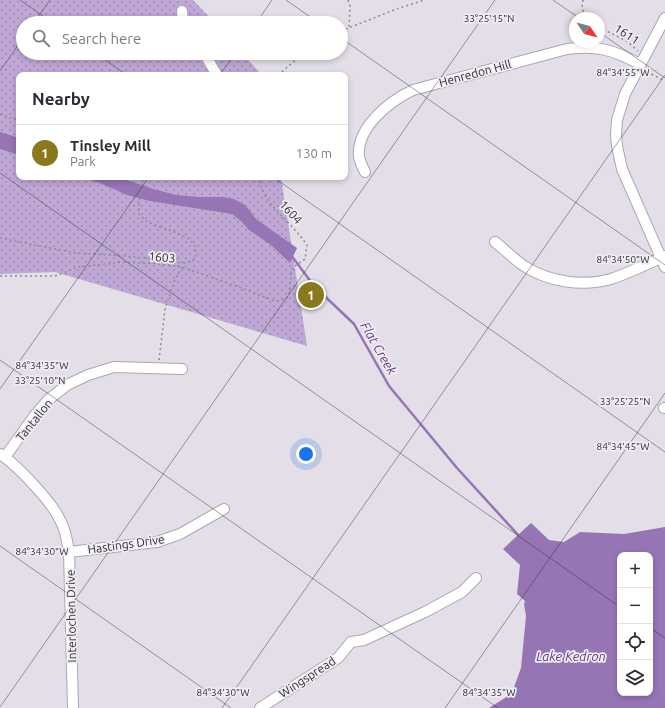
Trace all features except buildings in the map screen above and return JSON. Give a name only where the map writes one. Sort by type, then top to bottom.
[{"type":"street","points":[[182,11],[183,16]]},
{"type":"street","points":[[495,242],[530,269],[552,278],[575,282],[611,279],[664,260],[622,169],[617,146],[617,120],[620,106],[625,94],[665,18]]},
{"type":"street","name":"Henredon Hill","points":[[364,172],[359,150],[361,142],[371,123],[400,96],[413,90],[566,48],[584,46],[598,47],[641,62]]},
{"type":"street","points":[[208,60],[215,72]]},
{"type":"street","name":"Tantallon","points":[[2,456],[48,400],[67,384],[88,375],[114,367],[182,369]]},
{"type":"street","name":"Interlochen Drive","points":[[2,456],[48,501],[55,510],[65,532],[69,552],[73,708]]},
{"type":"street","name":"Hastings Drive","points":[[69,552],[157,542],[180,534],[224,509]]},
{"type":"street","name":"Wingspread","points":[[260,708],[338,658],[351,642],[364,640],[425,612],[462,592],[476,578]]},
{"type":"path","points":[[348,0],[350,6],[349,28],[399,8],[425,0]]},
{"type":"path","points":[[583,0],[582,8],[584,12]]},
{"type":"path","name":"1611","points":[[605,30],[628,42],[639,52],[641,62],[665,81]]},
{"type":"path","points":[[282,72],[296,60]]},
{"type":"path","points":[[0,114],[16,120]]},
{"type":"path","points":[[0,238],[76,253],[126,256],[178,263],[192,261],[196,254],[196,247],[189,238],[146,221],[139,214],[139,202],[144,180]]},
{"type":"path","name":"1604","points":[[259,180],[262,189],[270,202],[300,234],[307,245],[305,259],[292,268]]},
{"type":"path","name":"1603","points":[[0,276],[55,276],[78,267],[123,262],[160,264],[182,267],[275,301],[286,299],[290,294],[292,268]]},
{"type":"path","points":[[159,368],[165,309],[174,282],[182,267]]},
{"type":"shaded area","points":[[0,0],[193,0],[208,16],[16,16],[16,60],[248,60],[259,72],[16,72],[16,180],[281,180],[307,346],[55,272],[0,274]]},
{"type":"water","points":[[0,132],[16,137],[16,154],[0,149]]},
{"type":"water","points":[[90,180],[127,180],[176,195],[223,197],[234,199],[245,205],[256,219],[297,248],[290,263],[271,245],[249,230],[232,214],[150,201],[127,195]]},
{"type":"water","name":"Lake Kedron","points":[[531,523],[549,540],[564,542],[580,532],[624,534],[665,527],[665,708],[489,708],[508,696],[513,690],[521,668],[526,616],[525,601],[517,594],[520,565],[503,549]]},
{"type":"waterway","name":"Flat Creek","points":[[291,255],[314,286],[354,324],[389,386],[457,468],[520,537]]},
{"type":"place","name":"Tinsley Mill","points":[[311,295]]}]
